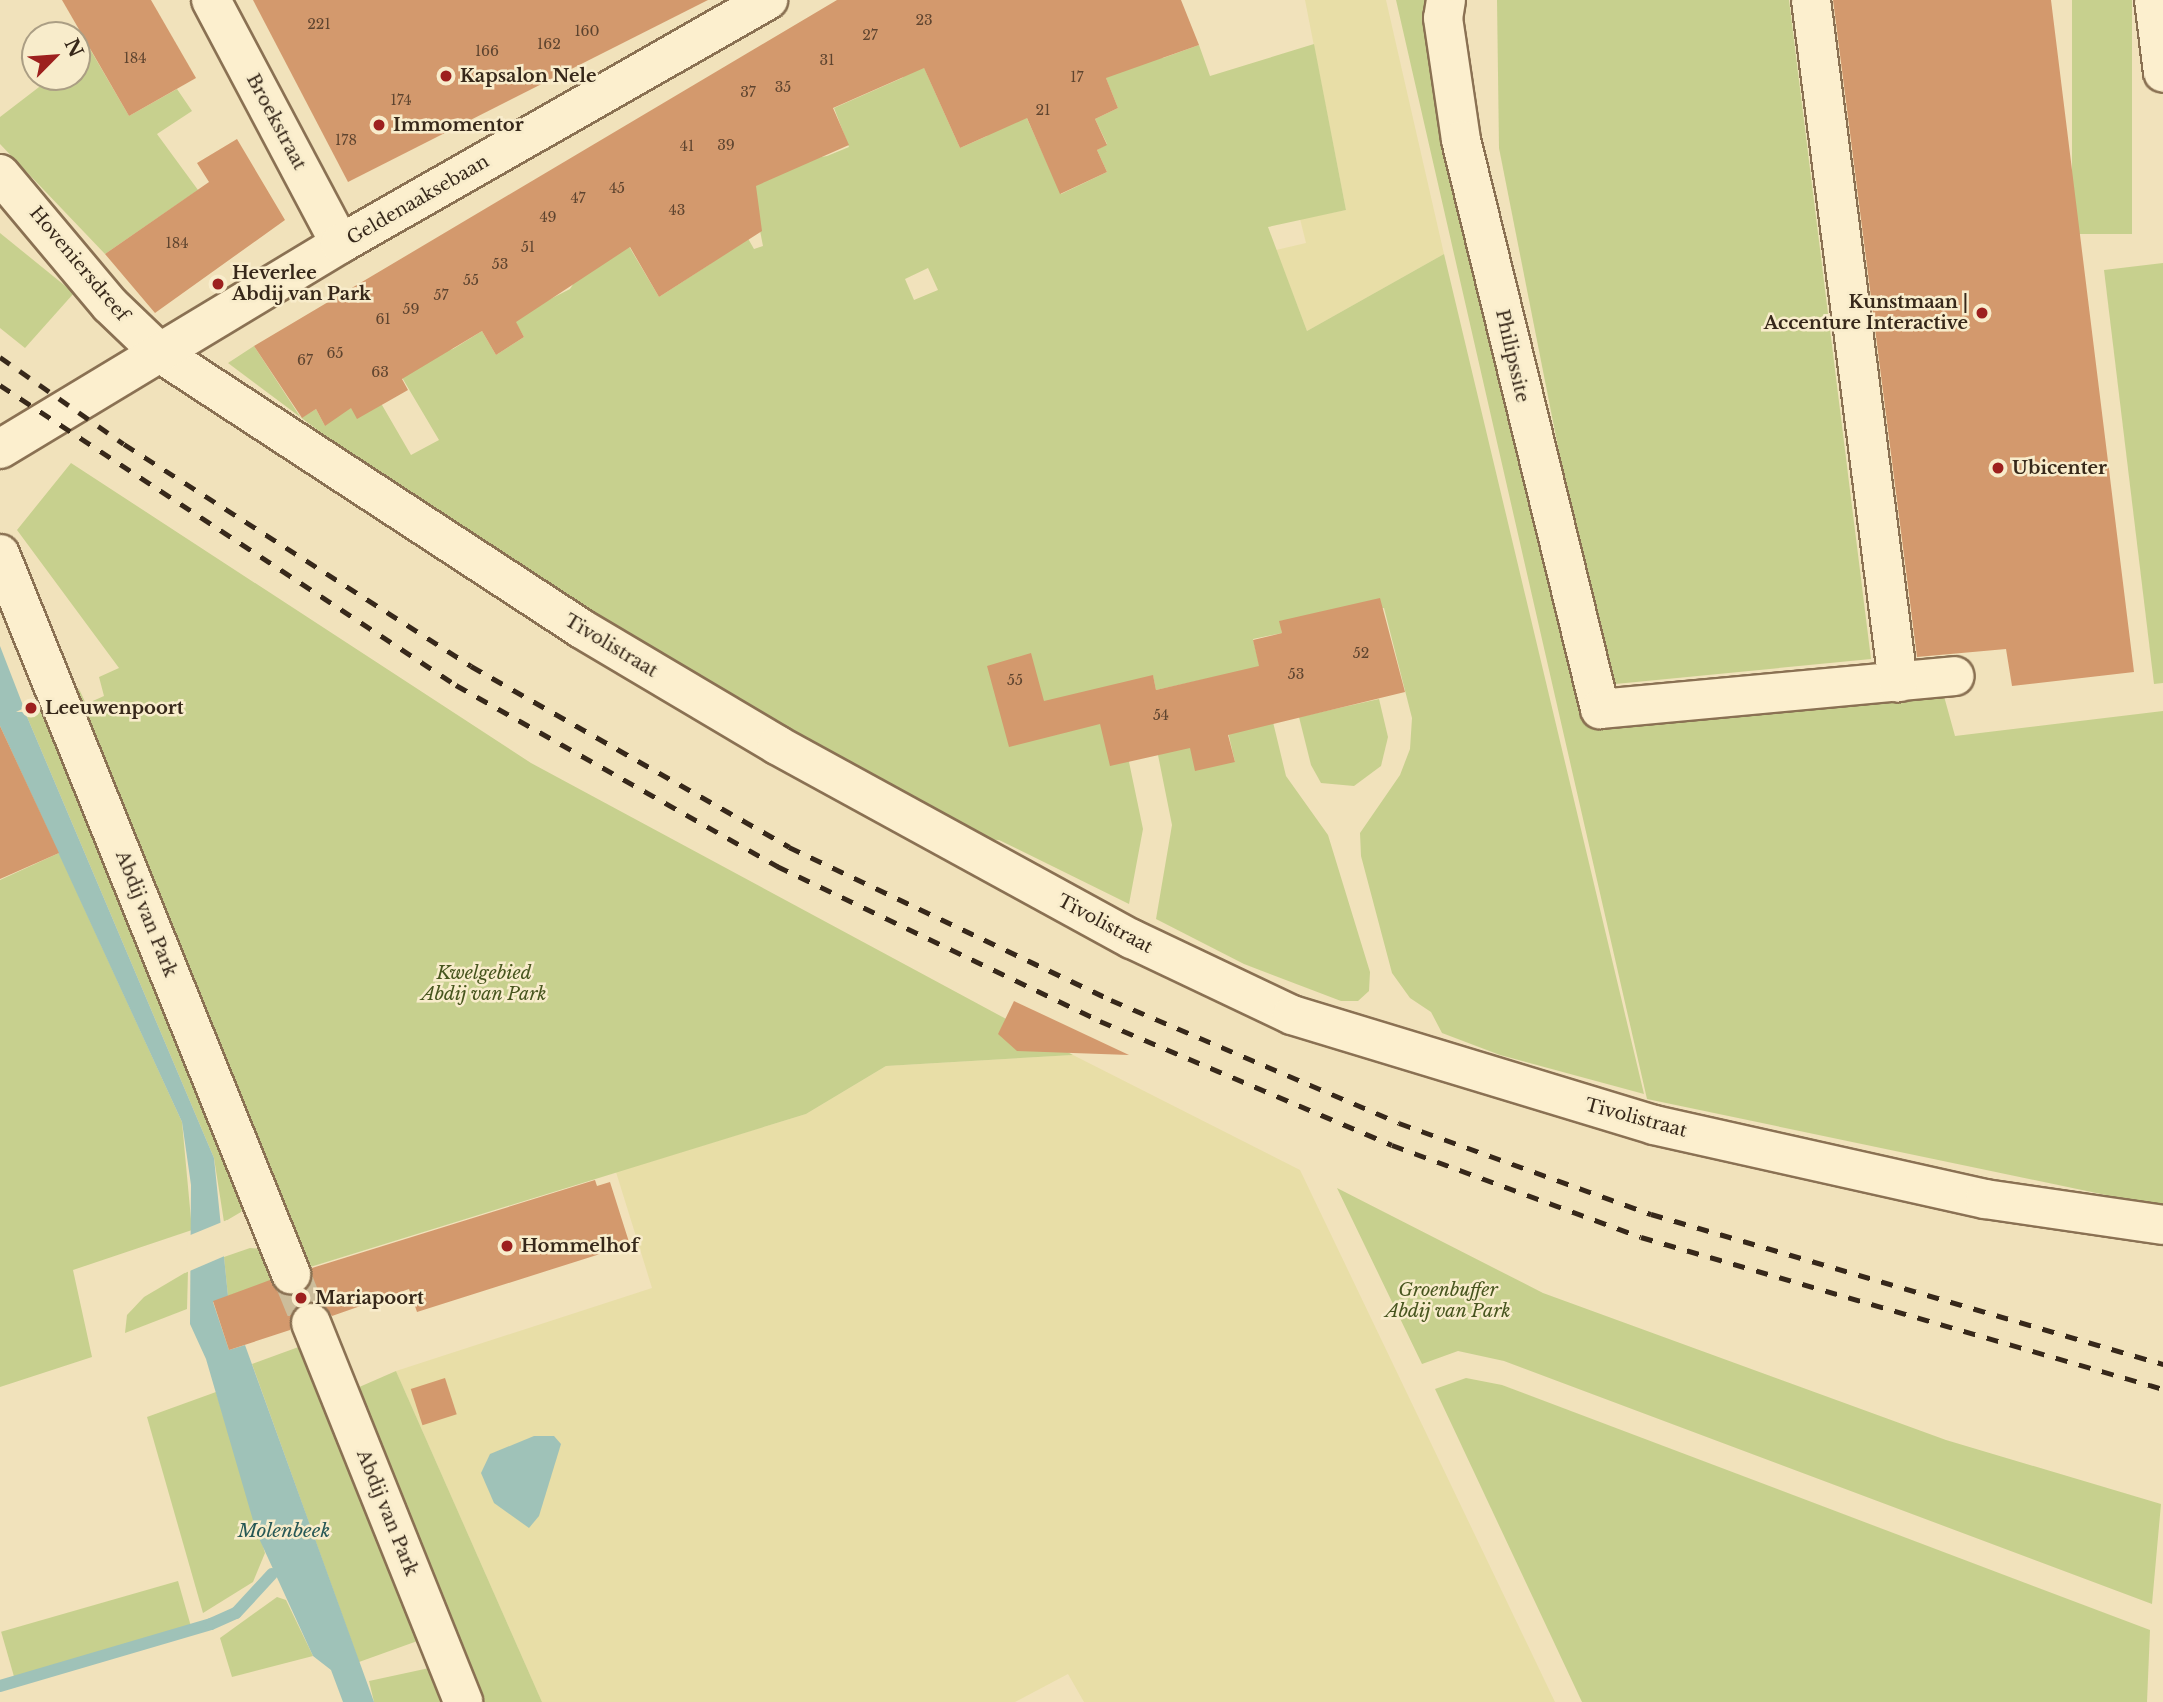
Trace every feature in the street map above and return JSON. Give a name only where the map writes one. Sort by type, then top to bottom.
[{"type":"street","name":"Broekstraat","points":[[211,0],[340,244]]},
{"type":"street","name":"Geldenaaksebaan","points":[[0,449],[340,244],[768,0]]},
{"type":"street","name":"Philipssite","points":[[1447,0],[1443,18],[1461,140],[1600,709],[1898,682]]},
{"type":"street","points":[[1811,0],[1898,682],[1954,676]]},
{"type":"street","points":[[2154,0],[2163,72]]},
{"type":"street","name":"Hoveniersdreef","points":[[0,174],[110,305],[160,353]]},
{"type":"street","name":"Tivolistraat","points":[[160,353],[582,629],[777,745],[1132,939],[1292,1015],[1654,1125],[1985,1199],[2163,1225]]},
{"type":"street","name":"Abdij van Park","points":[[0,554],[291,1275]]},
{"type":"street","name":"Abdij van Park","points":[[311,1324],[463,1702]]},
{"type":"shaded area","points":[[1305,0],[1386,0],[1444,254],[1307,331],[1276,250],[1306,243],[1300,219],[1346,210]]},
{"type":"shaded area","points":[[1073,1055],[1300,1170],[1555,1702],[1084,1702],[1068,1674],[1015,1702],[542,1702],[396,1371],[652,1288],[616,1172],[806,1114],[886,1066]]},
{"type":"green space","points":[[1396,0],[1446,0],[1600,709],[1942,689],[1955,736],[2163,711],[2163,1207],[1647,1099]]},
{"type":"green space","points":[[1497,0],[1789,0],[1871,659],[1605,685],[1499,148]]},
{"type":"green space","points":[[2072,0],[2132,0],[2132,234],[2072,234]]},
{"type":"green space","points":[[1314,44],[1346,210],[1268,227],[1307,331],[1444,254],[1644,1094],[1500,1055],[1442,1033],[1431,1012],[1410,998],[1392,973],[1361,856],[1360,833],[1400,775],[1410,749],[1412,718],[1384,608],[1280,621],[1282,633],[1253,639],[1286,776],[1328,835],[1370,972],[1369,991],[1358,1001],[1341,1001],[1244,964],[1156,919],[1172,825],[1158,755],[1188,740],[1235,762],[1215,677],[1156,690],[1153,676],[1129,762],[1143,829],[1129,904],[999,840],[977,839],[747,714],[319,441],[331,440],[301,418],[316,409],[325,426],[321,396],[382,405],[411,455],[439,440],[394,364],[453,349],[482,331],[496,355],[524,337],[513,318],[570,289],[614,221],[659,297],[710,264],[713,177],[754,249],[763,246],[748,170],[827,156],[849,147],[834,108],[902,78],[921,61],[960,148],[987,136],[1012,85],[1061,194],[1107,172],[1097,150],[1107,144],[1095,119],[1118,108],[1093,46],[1163,58],[1199,45],[1210,76]],"holes":[[[928,268],[938,290],[914,300],[905,279]]]},
{"type":"green space","points":[[91,51],[129,116],[177,89],[192,111],[157,134],[198,190],[105,254],[0,144],[0,117],[34,91],[91,91]]},
{"type":"green space","points":[[0,233],[74,293],[25,348],[0,328]]},
{"type":"green space","points":[[2163,263],[2163,683],[2154,684],[2104,270]]},
{"type":"green space","points":[[254,346],[300,417],[228,363]]},
{"type":"green space","name":"Kwelgebied Abdij van Park","points":[[71,463],[531,763],[1073,1055],[886,1066],[806,1114],[307,1268],[75,691],[79,689],[86,704],[104,696],[99,677],[119,668],[17,530]]},
{"type":"green space","points":[[1379,699],[1388,737],[1381,766],[1354,786],[1321,783],[1311,765],[1299,717]]},
{"type":"green space","points":[[42,705],[245,1201],[241,1212],[224,1222],[214,1158],[25,712]]},
{"type":"green space","points":[[59,853],[182,1122],[192,1230],[73,1270],[92,1357],[0,1387],[0,880]]},
{"type":"green space","name":"Groenbuffer Abdij van Park","points":[[1337,1188],[1543,1293],[1946,1440],[2161,1504],[2152,1604],[1504,1361],[1458,1351],[1422,1364]]},
{"type":"green space","points":[[250,1248],[265,1249],[275,1280],[228,1296],[224,1257]]},
{"type":"green space","points":[[188,1271],[187,1309],[125,1333],[127,1315],[144,1297]]},
{"type":"green space","points":[[304,1345],[423,1639],[359,1662],[252,1364]]},
{"type":"green space","points":[[396,1371],[542,1702],[484,1702],[357,1388]]},
{"type":"green space","points":[[1466,1378],[1502,1385],[2150,1630],[2147,1702],[1582,1702],[1435,1389]]},
{"type":"green space","points":[[216,1392],[265,1553],[253,1582],[203,1613],[147,1417]]},
{"type":"green space","points":[[178,1581],[191,1627],[14,1678],[1,1632]]},
{"type":"green space","points":[[277,1597],[286,1600],[313,1656],[232,1677],[220,1638]]},
{"type":"green space","points":[[434,1667],[448,1702],[374,1702],[369,1681]]},
{"type":"water","name":"Molenbeek","points":[[0,646],[24,708],[16,712],[25,712],[214,1158],[228,1296],[213,1302],[229,1350],[245,1345],[374,1702],[343,1702],[331,1670],[313,1656],[257,1534],[206,1359],[190,1324],[191,1185],[182,1122],[0,726]]},
{"type":"water","points":[[534,1436],[554,1436],[561,1444],[539,1516],[529,1528],[494,1503],[481,1473],[490,1454]]},
{"type":"pier","points":[[227,1220],[227,1255],[185,1273],[188,1236]]},
{"type":"building","points":[[62,0],[151,0],[196,78],[129,116],[91,50],[91,21],[74,21]]},
{"type":"building","points":[[253,0],[708,0],[348,182]]},
{"type":"building","points":[[837,0],[1181,0],[1199,45],[1106,78],[1118,108],[1095,119],[1107,145],[1097,150],[1107,172],[1060,194],[1027,118],[960,148],[924,68],[833,108],[849,145],[756,186],[762,231],[659,297],[630,247],[516,322],[524,337],[496,355],[482,331],[402,379],[408,390],[357,419],[351,408],[325,426],[316,409],[302,418],[254,346]]},
{"type":"building","name":"Ubicenter","points":[[1833,0],[2051,0],[2134,672],[2012,686],[2006,649],[1917,657]]},
{"type":"building","points":[[237,139],[285,220],[155,313],[105,254],[209,182],[197,163]]},
{"type":"building","points":[[1380,598],[1405,692],[1228,735],[1235,762],[1195,771],[1190,748],[1110,766],[1100,724],[1009,747],[987,666],[1031,653],[1044,701],[1153,675],[1156,690],[1259,666],[1253,640],[1282,633],[1279,621]]},
{"type":"building","points":[[0,726],[59,853],[0,879]]},
{"type":"building","points":[[1014,1001],[1129,1055],[1017,1051],[998,1034]]},
{"type":"building","name":"Hommelhof","points":[[595,1180],[597,1186],[610,1182],[629,1242],[619,1248],[417,1312],[409,1289],[332,1316],[324,1305],[304,1303],[293,1310],[290,1330],[229,1350],[213,1301],[270,1280],[278,1292],[299,1294],[309,1287],[312,1268]]},
{"type":"building","points":[[445,1378],[457,1414],[423,1425],[411,1389]]},
{"type":"waterway","points":[[0,1686],[211,1624],[236,1613],[272,1574]]},
{"type":"tunnel","points":[[291,1274],[311,1323]]},
{"type":"railway","points":[[0,357],[124,444],[471,666],[789,847],[1111,1000],[1399,1123],[1651,1214],[2163,1364]]},
{"type":"railway","points":[[0,385],[456,685],[777,866],[1100,1021],[1392,1145],[1641,1237],[2163,1389]]},
{"type":"place","name":"Kapsalon Nele","points":[[446,76]]},
{"type":"place","name":"Immomentor","points":[[379,125]]},
{"type":"place","name":"Heverlee Abdij van Park","points":[[218,284]]},
{"type":"place","name":"Kunstmaan | Accenture Interactive","points":[[1982,313]]},
{"type":"place","name":"Ubicenter","points":[[1998,468]]},
{"type":"place","name":"Leeuwenpoort","points":[[31,708]]},
{"type":"place","name":"Hommelhof","points":[[507,1246]]},
{"type":"place","name":"Mariapoort","points":[[301,1298]]}]
